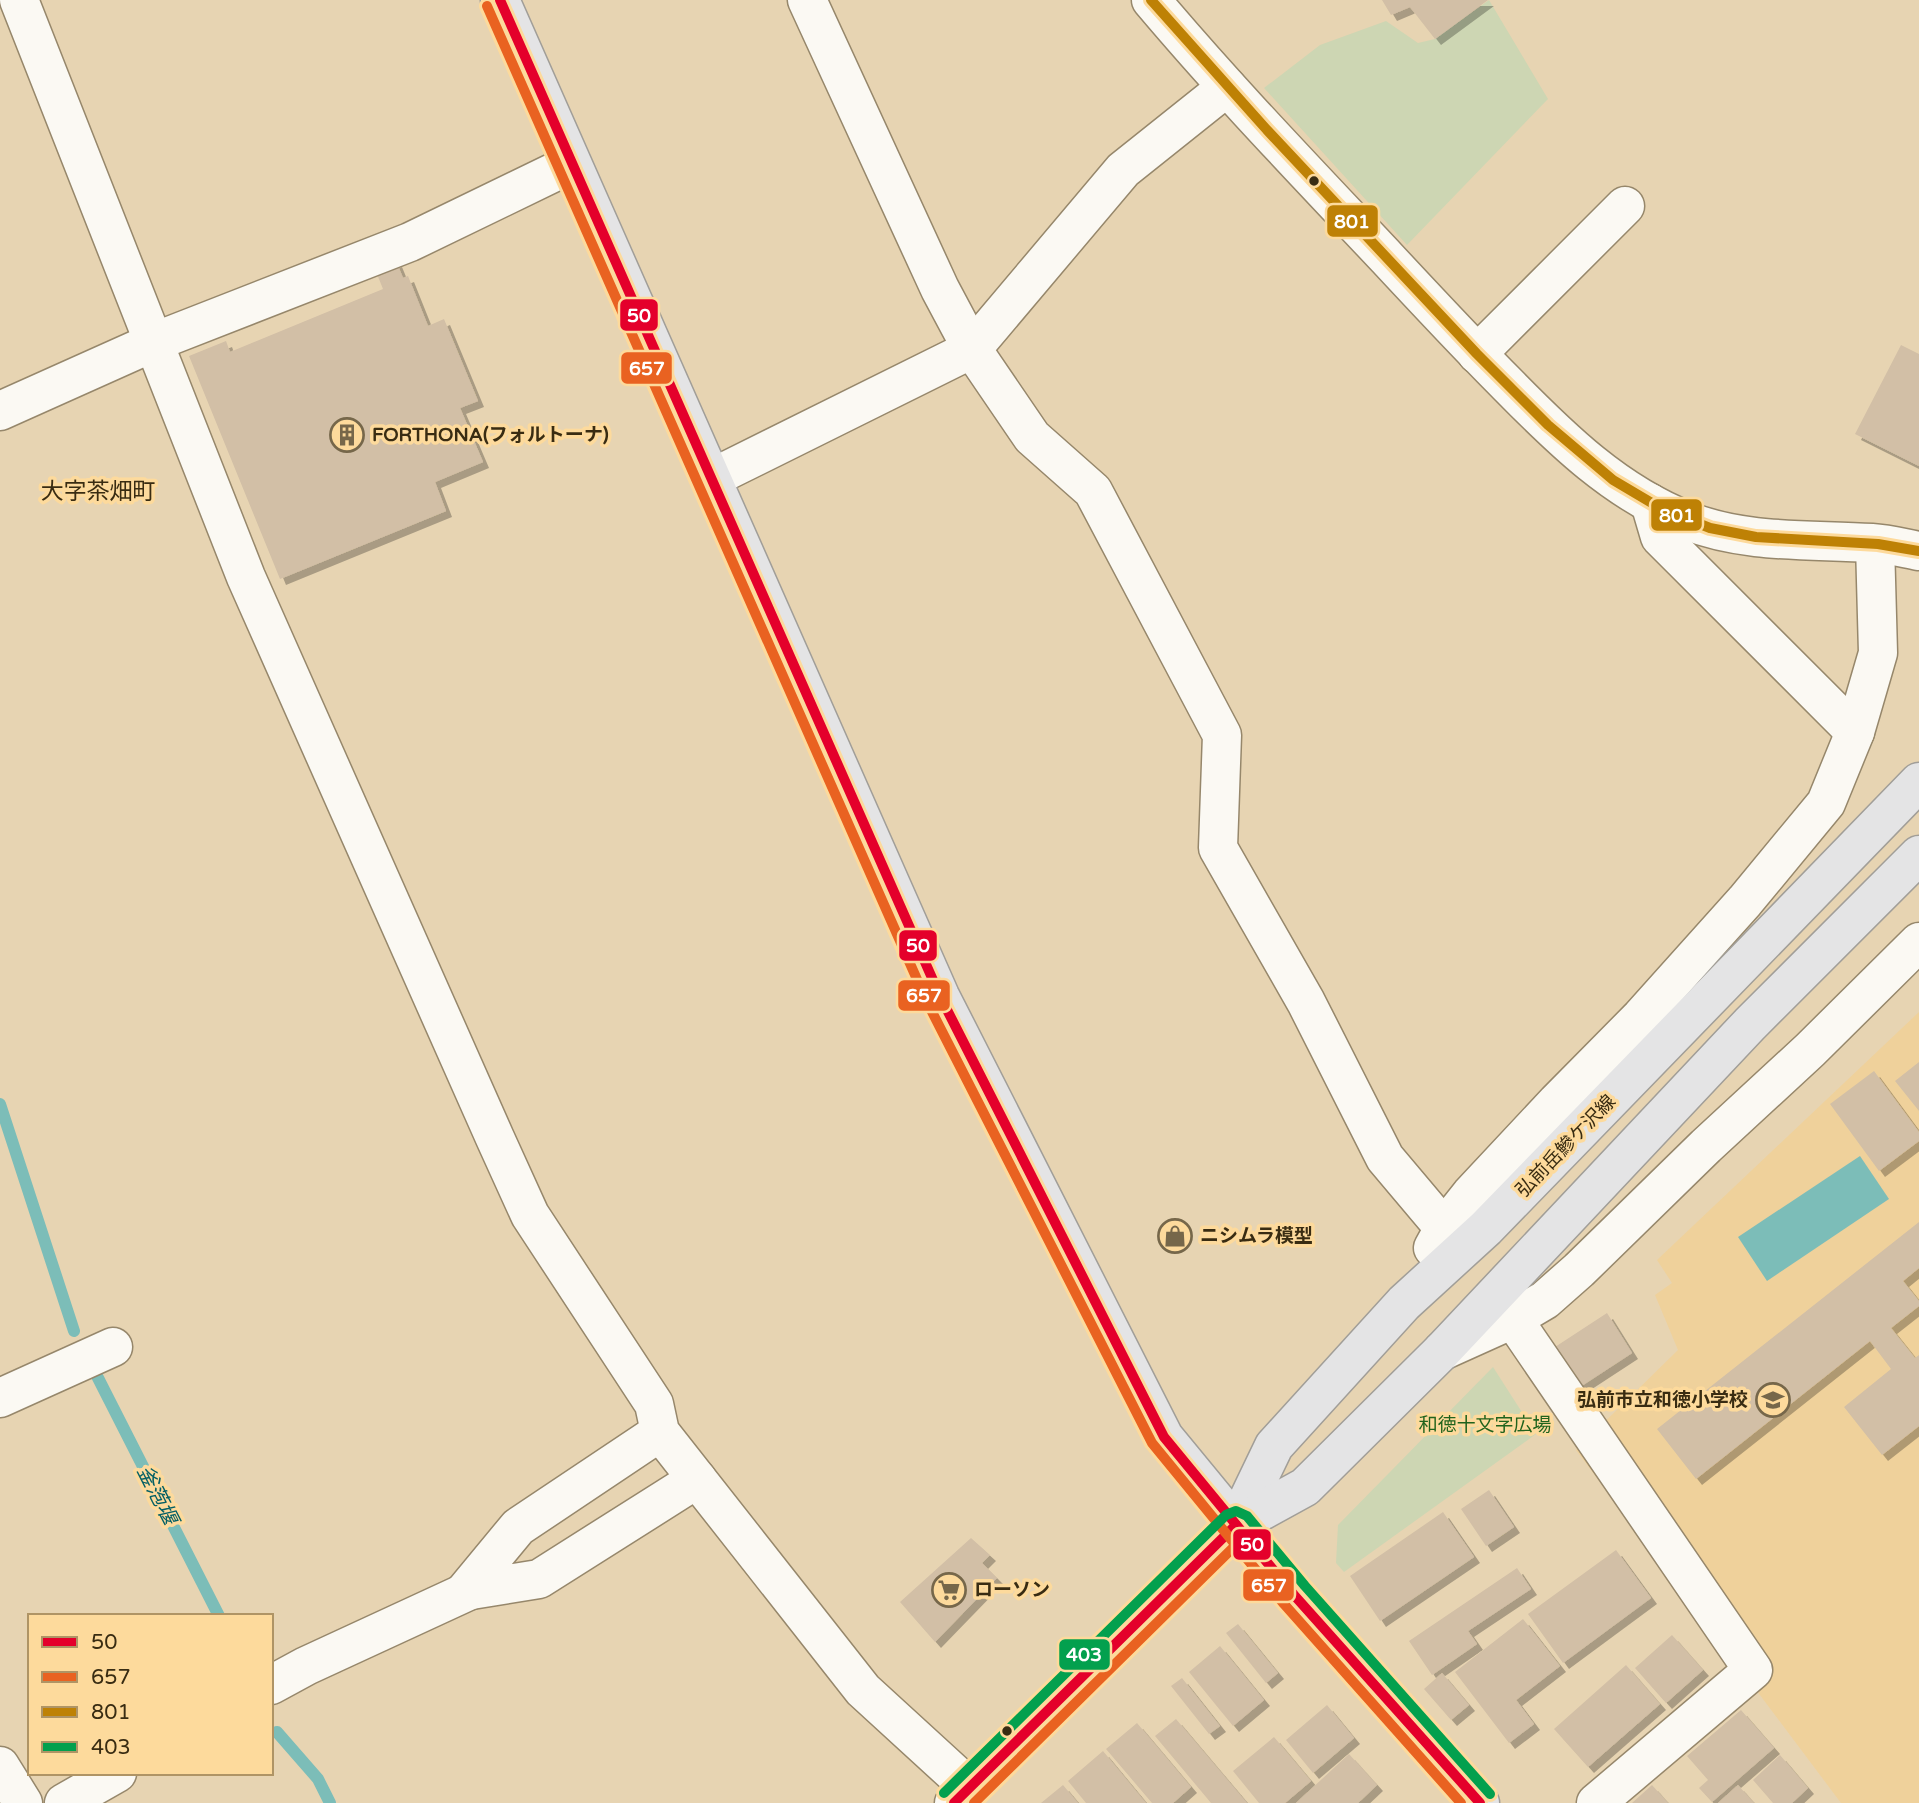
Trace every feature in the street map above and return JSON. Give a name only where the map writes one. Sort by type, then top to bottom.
[{"type":"main road","points":[[500,0],[940,996],[1164,1437],[1294,1595],[1480,1803]]},
{"type":"main road","name":"弘前岳鰺ケ沢線","points":[[1236,1525],[1274,1446],[1404,1303],[1486,1228],[1919,782]]},
{"type":"main road","points":[[1236,1525],[1305,1488],[1442,1352],[1750,1024],[1919,855]]},
{"type":"street","points":[[19,0],[246,577],[530,1215],[654,1404],[660,1432],[863,1690],[961,1795],[1236,1525]]},
{"type":"street","points":[[807,0],[940,289],[972,349],[1032,436],[1093,491],[1222,735],[1218,848],[1306,1002],[1385,1158],[1444,1228]]},
{"type":"street","points":[[1165,5],[1227,87],[1477,355],[1578,454],[1650,503],[1689,521],[1728,533],[1875,544],[1919,551]]},
{"type":"street","points":[[712,478],[972,349],[1123,170],[1227,87]]},
{"type":"street","points":[[0,411],[154,342],[410,242],[571,164]]},
{"type":"street","points":[[1477,355],[1625,206]]},
{"type":"street","points":[[1650,503],[1660,537],[1855,732]]},
{"type":"street","points":[[1404,1303],[1444,1228],[1471,1194],[1641,1017],[1745,901],[1826,803],[1855,732],[1878,653],[1875,544]]},
{"type":"street","points":[[1442,1352],[1513,1320],[1545,1300],[1810,1050],[1919,942]]},
{"type":"street","points":[[1513,1320],[1753,1670],[1596,1803]]},
{"type":"street","points":[[0,1398],[113,1347]]},
{"type":"street","points":[[660,1432],[518,1528],[465,1591],[539,1579],[697,1479]]},
{"type":"street","points":[[273,1684],[475,1588]]},
{"type":"street","points":[[0,1766],[23,1803]]},
{"type":"street","points":[[64,1803],[113,1775]]},
{"type":"shaded area","name":"弘前市立和徳小学校","points":[[1919,1012],[1919,1803],[1841,1803],[1576,1450],[1678,1350],[1655,1295],[1672,1283],[1657,1260]]},
{"type":"green space","points":[[1489,0],[1548,99],[1407,245],[1264,88],[1320,45],[1386,21],[1418,43],[1435,39]]},
{"type":"green space","name":"和徳十文字広場","points":[[1493,1367],[1536,1434],[1344,1572],[1336,1563],[1338,1525]]},
{"type":"water","points":[[1860,1156],[1889,1199],[1767,1281],[1738,1237]]},
{"type":"building","points":[[1382,0],[1488,0],[1435,39],[1410,7],[1391,15]]},
{"type":"building","name":"FORTHONA(フォルトーナ)","points":[[396,261],[403,278],[408,276],[428,326],[444,319],[478,401],[460,408],[483,462],[435,482],[446,511],[280,579],[189,356],[226,341],[230,352],[383,289],[375,269]]},
{"type":"building","points":[[1901,345],[1919,354],[1919,466],[1855,434]]},
{"type":"building","points":[[1919,1062],[1919,1111],[1895,1081]]},
{"type":"building","points":[[1874,1071],[1919,1132],[1919,1141],[1879,1171],[1830,1104]]},
{"type":"building","points":[[1919,1222],[1919,1268],[1903,1281],[1919,1301],[1919,1306],[1891,1328],[1915,1358],[1919,1355],[1919,1426],[1882,1455],[1844,1407],[1891,1369],[1870,1341],[1696,1479],[1657,1429]]},
{"type":"building","points":[[1607,1313],[1632,1353],[1580,1387],[1555,1347]]},
{"type":"building","points":[[1489,1490],[1514,1527],[1486,1546],[1461,1509]]},
{"type":"building","points":[[1443,1512],[1474,1557],[1380,1621],[1350,1576]]},
{"type":"building","name":"ローソン","points":[[971,1538],[990,1555],[982,1563],[997,1578],[935,1642],[900,1602]]},
{"type":"building","points":[[1616,1550],[1651,1598],[1563,1663],[1528,1614]]},
{"type":"building","points":[[1517,1568],[1531,1589],[1468,1631],[1477,1644],[1432,1675],[1409,1641]]},
{"type":"building","points":[[1523,1619],[1560,1666],[1516,1700],[1534,1724],[1509,1743],[1455,1672]]},
{"type":"building","points":[[1238,1624],[1278,1673],[1266,1683],[1226,1633]]},
{"type":"building","points":[[1672,1635],[1703,1670],[1666,1703],[1635,1668]]},
{"type":"building","points":[[1220,1646],[1264,1700],[1233,1726],[1189,1672]]},
{"type":"building","points":[[1626,1665],[1660,1704],[1588,1767],[1554,1729]]},
{"type":"building","points":[[1442,1673],[1469,1705],[1451,1720],[1424,1689]]},
{"type":"building","points":[[1182,1678],[1220,1726],[1209,1734],[1171,1686]]},
{"type":"building","points":[[1327,1705],[1354,1738],[1313,1773],[1286,1740]]},
{"type":"building","points":[[1741,1710],[1774,1748],[1712,1802],[1699,1788],[1708,1780],[1687,1756]]},
{"type":"building","points":[[1176,1719],[1247,1803],[1211,1803],[1155,1736]]},
{"type":"building","points":[[1137,1723],[1191,1787],[1173,1803],[1152,1803],[1106,1749]]},
{"type":"building","points":[[1274,1737],[1311,1781],[1285,1803],[1259,1803],[1233,1771]]},
{"type":"building","points":[[1103,1751],[1146,1803],[1086,1803],[1068,1781]]},
{"type":"building","points":[[1349,1754],[1377,1785],[1358,1803],[1296,1803]]},
{"type":"building","points":[[1780,1755],[1808,1788],[1792,1803],[1773,1803],[1753,1780]]},
{"type":"building","points":[[1063,1785],[1078,1803],[1041,1803]]},
{"type":"building","points":[[1652,1785],[1668,1803],[1632,1803]]},
{"type":"building","points":[[1738,1785],[1754,1803],[1718,1803]]},
{"type":"waterway","name":"釜萢堰","points":[[0,1104],[74,1331]]},
{"type":"waterway","name":"釜萢堰","points":[[96,1374],[218,1614]]},
{"type":"waterway","name":"釜萢堰","points":[[277,1732],[318,1779],[330,1803]]},
{"type":"transit line","name":"50","points":[[500,0],[940,996],[1164,1437],[1294,1595],[1480,1803]]},
{"type":"transit line","name":"801","points":[[1151,0],[1267,130],[1477,354],[1548,425],[1613,480],[1662,509],[1710,528],[1756,537],[1878,544],[1919,551]]},
{"type":"transit line","name":"657","points":[[487,6],[927,1002],[1152,1443],[1284,1604],[1461,1803]]},
{"type":"transit line","name":"403","points":[[944,1793],[1226,1515],[1236,1511],[1247,1516],[1305,1586],[1490,1794]]},
{"type":"transit line","name":"50","points":[[954,1803],[1236,1525]]},
{"type":"transit line","name":"657","points":[[974,1803],[1246,1535]]},
{"type":"place","name":"FORTHONA(フォルトーナ)","points":[[347,435]]},
{"type":"place","name":"ニシムラ模型","points":[[1175,1236]]},
{"type":"place","name":"弘前市立和徳小学校","points":[[1773,1400]]},
{"type":"place","name":"ローソン","points":[[949,1590]]},
{"type":"district","name":"大字茶畑町","points":[[98,492]]}]
